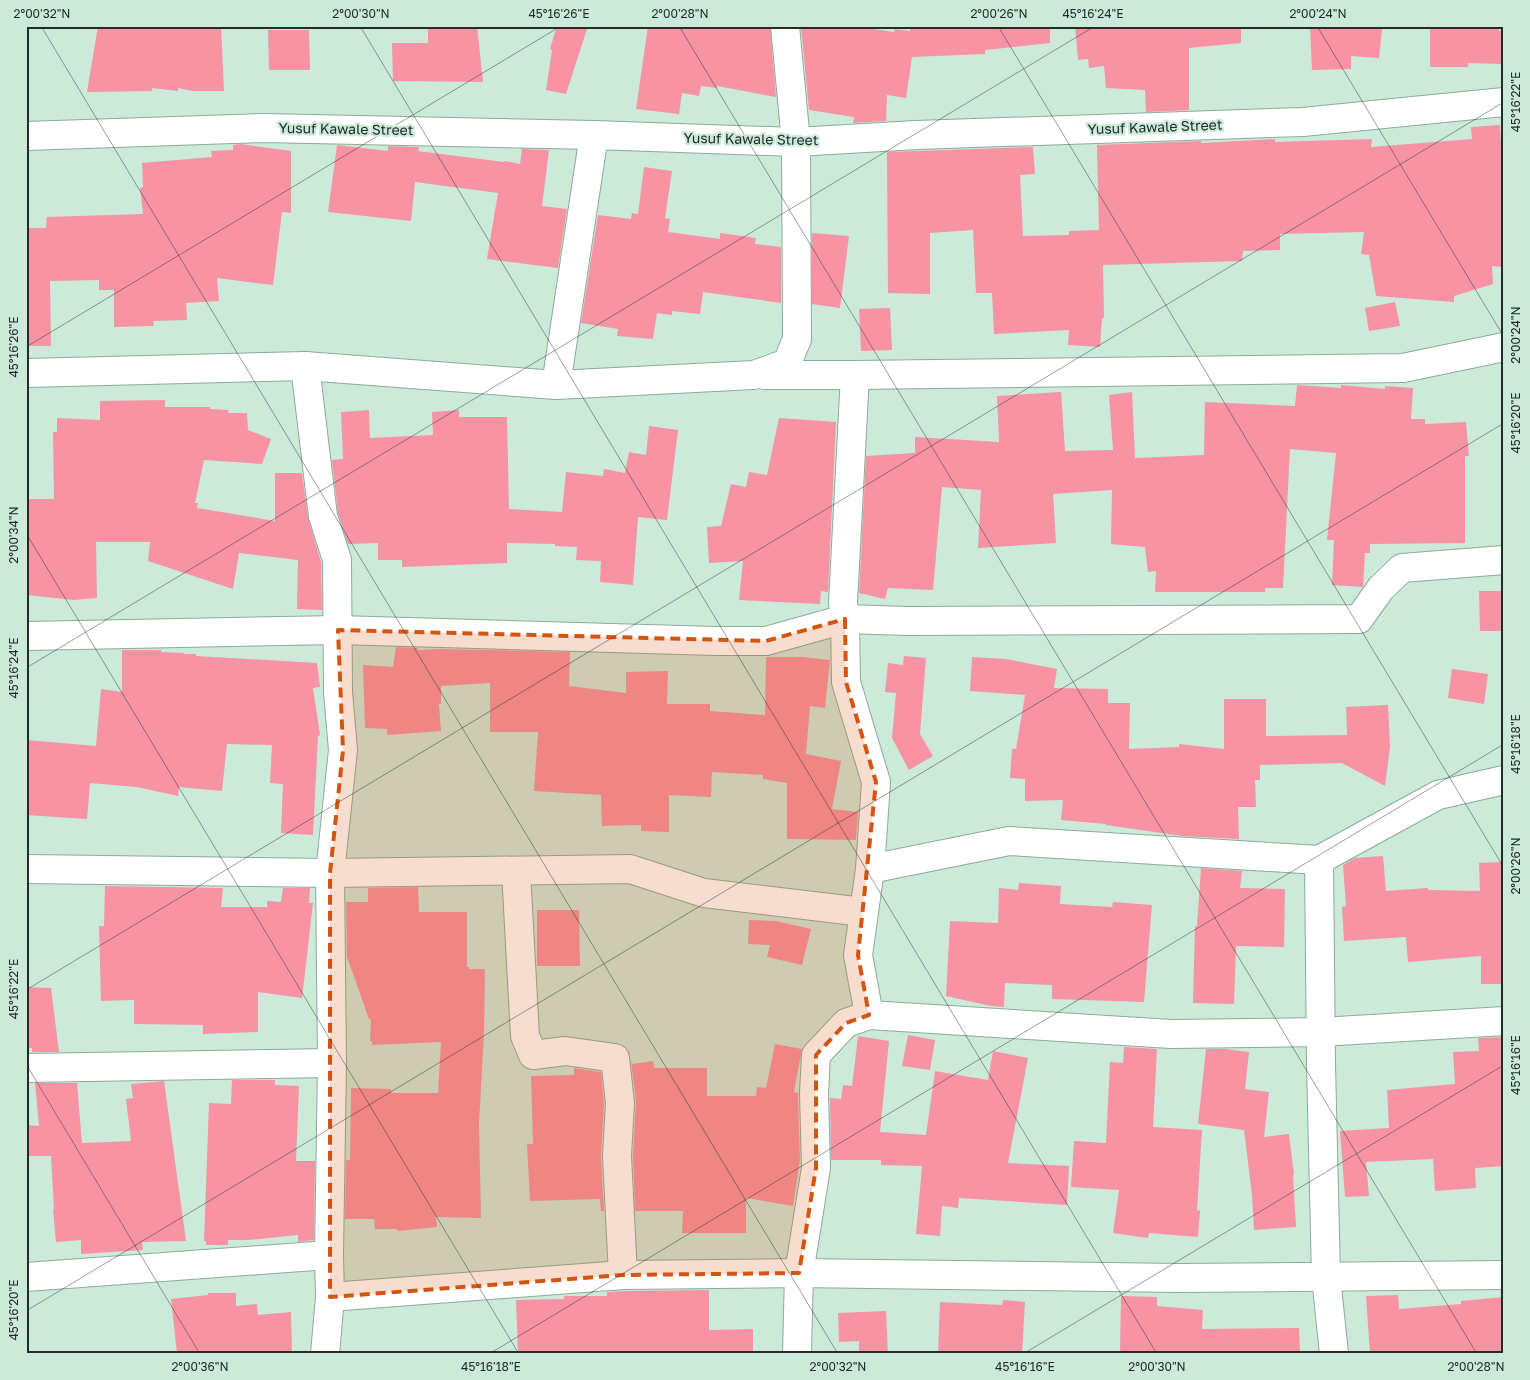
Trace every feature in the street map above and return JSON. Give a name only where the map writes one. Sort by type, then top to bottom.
[{"type":"street","points":[[754,375],[787,363],[797,339],[796,142],[785,26]]},
{"type":"street","name":"Yusuf Kawale Street","points":[[26,136],[264,128],[594,135],[796,142],[916,135],[1303,122],[1504,102]]},
{"type":"street","points":[[556,385],[594,135]]},
{"type":"street","points":[[26,373],[305,366],[556,385],[754,375],[1403,368],[1504,347]]},
{"type":"street","points":[[305,366],[323,516],[336,560],[338,692],[343,750],[330,873],[332,1063],[330,1297],[325,1354]]},
{"type":"street","points":[[855,375],[843,603],[846,682],[876,782],[870,869],[858,955],[869,1015]]},
{"type":"street","points":[[26,636],[338,630],[766,641],[845,619],[908,622],[1359,619],[1381,588],[1402,568],[1504,560]]},
{"type":"street","points":[[870,869],[1009,842],[1319,860],[1438,796],[1504,780]]},
{"type":"street","points":[[1319,860],[1326,1277],[1334,1354]]},
{"type":"street","points":[[26,869],[330,873],[630,869],[704,893],[863,912]]},
{"type":"street","points":[[516,871],[525,1036],[533,1055],[565,1051],[615,1058],[620,1103],[617,1156],[623,1275]]},
{"type":"street","points":[[797,1354],[799,1272],[816,1168],[814,1093],[816,1054],[846,1024],[869,1015],[1171,1034],[1321,1032],[1504,1021]]},
{"type":"street","points":[[26,1068],[332,1063]]},
{"type":"street","points":[[26,1277],[329,1255]]},
{"type":"street","points":[[330,1297],[623,1275],[799,1272],[1180,1278],[1504,1275]]},
{"type":"highlighted area","points":[[845,619],[846,682],[876,782],[858,955],[869,1015],[846,1023],[816,1055],[816,1168],[799,1273],[623,1275],[330,1297],[330,873],[343,750],[338,630],[766,641]]},
{"type":"building","points":[[98,26],[221,26],[224,91],[193,91],[178,88],[178,91],[152,88],[152,91],[87,92]]},
{"type":"building","points":[[428,26],[477,26],[483,82],[393,81],[392,43],[428,43]]},
{"type":"building","points":[[557,26],[588,26],[566,94],[546,90],[552,50],[550,49]]},
{"type":"building","points":[[648,26],[770,26],[776,97],[717,86],[717,88],[701,86],[699,96],[682,93],[679,114],[636,109]]},
{"type":"building","points":[[801,26],[852,26],[894,32],[895,29],[910,31],[911,26],[1050,26],[1050,43],[985,50],[985,54],[912,57],[906,98],[887,95],[886,121],[853,123],[854,117],[809,110]]},
{"type":"building","points":[[1075,26],[1241,26],[1241,43],[1189,48],[1189,110],[1146,112],[1145,90],[1106,88],[1104,66],[1089,68],[1088,59],[1078,60]]},
{"type":"building","points":[[1310,26],[1382,29],[1379,58],[1351,56],[1351,69],[1312,70]]},
{"type":"building","points":[[1471,26],[1499,26],[1499,31],[1504,31],[1504,64],[1468,63],[1468,67],[1430,67],[1430,29],[1471,29]]},
{"type":"building","points":[[268,30],[309,30],[310,70],[269,70]]},
{"type":"building","points":[[1500,125],[1501,144],[1504,144],[1504,267],[1492,266],[1493,284],[1454,296],[1454,302],[1376,296],[1369,255],[1361,254],[1364,232],[1280,234],[1280,250],[1243,251],[1242,261],[1103,265],[1104,318],[1102,318],[1100,347],[1068,345],[1069,330],[994,334],[992,293],[976,293],[973,230],[930,233],[930,294],[888,293],[887,152],[1033,147],[1035,174],[1020,175],[1023,236],[1069,235],[1069,231],[1099,230],[1097,145],[1201,141],[1201,143],[1275,139],[1275,142],[1372,139],[1371,147],[1472,139],[1471,127]]},
{"type":"building","points":[[240,144],[291,151],[291,213],[282,212],[273,285],[217,278],[219,301],[186,303],[187,320],[153,321],[154,326],[114,327],[114,290],[99,290],[99,280],[50,281],[51,346],[28,346],[26,228],[46,228],[47,217],[143,214],[140,188],[143,187],[142,163],[212,157],[211,151],[233,150],[233,145]]},
{"type":"building","points":[[337,145],[388,151],[388,146],[419,147],[418,151],[520,164],[522,149],[549,150],[542,206],[567,209],[558,268],[487,259],[498,193],[415,182],[411,221],[328,212]]},
{"type":"building","points":[[644,167],[672,171],[665,218],[670,219],[668,232],[720,239],[720,233],[756,238],[755,244],[781,247],[781,303],[703,292],[700,314],[672,311],[672,315],[657,313],[653,339],[617,336],[618,329],[581,323],[598,215],[631,219],[632,213],[638,214]]},
{"type":"building","points":[[812,233],[849,236],[840,308],[812,304]]},
{"type":"building","points":[[1395,302],[1400,326],[1369,331],[1365,308]]},
{"type":"building","points":[[890,308],[892,350],[861,351],[859,309]]},
{"type":"building","points":[[1297,385],[1341,388],[1341,385],[1385,389],[1385,386],[1413,388],[1411,419],[1425,419],[1425,424],[1466,422],[1469,456],[1465,456],[1465,543],[1370,544],[1370,553],[1365,553],[1363,587],[1332,585],[1334,540],[1327,540],[1336,453],[1290,449],[1283,588],[1265,588],[1265,592],[1155,592],[1156,571],[1148,572],[1145,547],[1111,544],[1112,490],[1053,494],[1056,543],[978,548],[981,490],[942,487],[933,590],[888,588],[885,599],[859,593],[866,456],[915,453],[915,437],[999,442],[997,396],[1061,392],[1065,451],[1113,450],[1109,395],[1132,392],[1135,458],[1204,455],[1205,402],[1295,406]]},
{"type":"building","points":[[165,400],[165,407],[210,407],[210,409],[229,410],[228,413],[247,413],[248,430],[271,439],[262,464],[204,460],[195,503],[198,503],[197,508],[275,521],[275,473],[302,473],[308,518],[321,562],[322,610],[297,609],[298,560],[239,553],[233,589],[148,561],[150,542],[96,542],[97,598],[74,600],[26,595],[26,499],[54,499],[53,432],[57,432],[57,418],[100,420],[100,401]]},
{"type":"building","points":[[369,410],[370,438],[433,435],[432,412],[459,410],[459,417],[507,417],[509,509],[562,512],[566,472],[603,476],[604,469],[625,473],[629,452],[646,455],[649,426],[678,430],[667,520],[638,517],[633,585],[600,582],[601,561],[576,560],[577,547],[555,546],[555,544],[507,543],[507,563],[402,567],[402,560],[378,560],[378,543],[348,544],[338,513],[332,460],[343,459],[341,412]]},
{"type":"building","points":[[779,418],[836,422],[828,592],[821,591],[820,604],[739,600],[743,561],[709,563],[707,527],[721,526],[731,484],[746,487],[749,472],[767,475]]},
{"type":"building","points":[[1479,591],[1504,591],[1504,631],[1480,631]]},
{"type":"building","points":[[396,647],[418,648],[418,650],[570,652],[569,686],[626,693],[626,672],[668,671],[667,704],[710,704],[710,711],[765,715],[766,657],[803,657],[830,660],[825,708],[810,706],[806,754],[841,761],[832,809],[858,812],[856,840],[787,839],[787,783],[763,779],[763,775],[712,772],[711,797],[669,795],[669,832],[641,831],[641,825],[602,826],[601,795],[534,791],[538,732],[490,732],[490,683],[441,686],[441,704],[439,704],[441,731],[387,735],[387,729],[365,728],[363,665],[393,667]]},
{"type":"building","points":[[122,650],[161,650],[161,652],[196,654],[196,656],[317,663],[320,687],[313,688],[320,735],[318,736],[313,835],[281,833],[283,784],[270,783],[272,745],[227,744],[222,791],[179,787],[178,796],[137,787],[90,783],[87,819],[26,815],[26,740],[96,746],[101,689],[122,692]]},
{"type":"building","points":[[904,656],[926,658],[920,734],[933,756],[909,770],[892,738],[896,693],[885,692],[888,663],[903,665]]},
{"type":"building","points":[[972,657],[1006,659],[1057,669],[1054,688],[1108,689],[1108,703],[1130,703],[1129,749],[1179,747],[1179,744],[1224,749],[1224,699],[1266,699],[1266,736],[1347,735],[1346,707],[1388,705],[1390,747],[1385,786],[1342,763],[1260,765],[1260,780],[1255,780],[1256,807],[1238,807],[1239,839],[1182,836],[1106,824],[1061,820],[1063,800],[1025,801],[1025,779],[1010,778],[1012,749],[1016,749],[1025,695],[970,691]]},
{"type":"building","points":[[1452,669],[1488,674],[1484,704],[1448,698]]},
{"type":"building","points":[[1383,856],[1386,891],[1428,888],[1428,890],[1480,891],[1479,863],[1504,862],[1504,984],[1481,984],[1481,956],[1408,962],[1406,937],[1344,941],[1342,907],[1346,906],[1343,865],[1355,858]]},
{"type":"building","points":[[1201,868],[1242,871],[1240,888],[1285,889],[1284,947],[1236,946],[1234,1004],[1193,1003],[1195,926],[1197,926]]},
{"type":"building","points":[[1019,883],[1061,886],[1060,904],[1112,907],[1113,902],[1152,905],[1144,1002],[1052,999],[1052,985],[1005,983],[1004,1007],[946,996],[950,921],[998,923],[999,888],[1018,890]]},
{"type":"building","points":[[105,886],[223,888],[221,907],[267,907],[267,901],[281,902],[283,888],[310,888],[309,903],[313,903],[302,998],[258,992],[258,1032],[203,1034],[203,1025],[134,1024],[134,1000],[101,1001],[99,926],[104,926]]},
{"type":"building","points":[[418,887],[419,912],[467,912],[467,967],[469,969],[485,969],[479,1124],[481,1218],[436,1217],[437,1227],[397,1231],[397,1229],[375,1229],[374,1219],[345,1219],[346,1160],[350,1160],[351,1088],[391,1089],[391,1093],[438,1093],[441,1042],[372,1045],[372,1041],[370,1041],[371,1019],[369,1019],[347,957],[346,902],[368,902],[368,888]]},
{"type":"building","points":[[537,910],[579,910],[580,966],[537,966]]},
{"type":"building","points":[[749,920],[776,921],[811,929],[802,965],[767,957],[770,945],[748,944]]},
{"type":"building","points":[[26,987],[51,988],[59,1052],[32,1052],[32,1048],[26,1048]]},
{"type":"building","points":[[908,1035],[935,1040],[930,1070],[902,1066]]},
{"type":"building","points":[[858,1036],[889,1041],[880,1132],[926,1135],[935,1071],[988,1080],[993,1051],[1028,1058],[1008,1163],[1069,1166],[1067,1205],[959,1198],[958,1208],[942,1206],[940,1236],[916,1234],[922,1166],[881,1165],[881,1160],[831,1160],[830,1098],[841,1099],[843,1085],[852,1086]]},
{"type":"building","points":[[1504,1037],[1504,1166],[1475,1168],[1476,1188],[1435,1191],[1433,1159],[1366,1162],[1369,1196],[1345,1197],[1340,1131],[1389,1128],[1387,1090],[1455,1084],[1453,1052],[1479,1051],[1478,1038]]},
{"type":"building","points":[[775,1044],[802,1049],[794,1092],[798,1093],[800,1160],[793,1206],[746,1198],[746,1233],[682,1233],[683,1211],[635,1211],[633,1156],[636,1101],[631,1061],[632,1064],[653,1061],[654,1068],[707,1068],[707,1096],[756,1096],[757,1087],[766,1088]]},
{"type":"building","points":[[1124,1047],[1157,1049],[1153,1127],[1202,1130],[1197,1210],[1200,1211],[1198,1237],[1149,1233],[1148,1238],[1113,1233],[1119,1190],[1071,1187],[1074,1141],[1106,1143],[1110,1062],[1123,1063]]},
{"type":"building","points":[[1206,1049],[1249,1052],[1245,1089],[1269,1092],[1264,1137],[1289,1134],[1294,1175],[1296,1227],[1254,1230],[1244,1130],[1198,1124]]},
{"type":"building","points":[[574,1068],[601,1072],[604,1103],[601,1157],[604,1211],[601,1211],[600,1199],[530,1201],[527,1144],[533,1144],[531,1076],[574,1075]]},
{"type":"building","points":[[232,1080],[275,1080],[275,1085],[299,1086],[296,1161],[315,1161],[314,1240],[298,1242],[298,1235],[228,1240],[228,1245],[206,1245],[206,1241],[204,1241],[209,1103],[231,1104]]},
{"type":"building","points":[[164,1081],[186,1241],[142,1242],[143,1250],[81,1254],[81,1240],[56,1242],[51,1156],[26,1156],[26,1125],[39,1126],[35,1083],[77,1083],[82,1143],[131,1141],[126,1099],[133,1098],[131,1084]]},
{"type":"building","points":[[709,1290],[709,1330],[753,1329],[753,1354],[518,1354],[516,1300],[564,1299],[564,1296],[607,1296],[607,1292],[624,1291]]},
{"type":"building","points":[[208,1293],[236,1293],[236,1306],[257,1304],[258,1315],[291,1312],[292,1354],[177,1354],[171,1299],[208,1295]]},
{"type":"building","points":[[1398,1295],[1399,1309],[1461,1304],[1461,1301],[1504,1297],[1504,1354],[1370,1354],[1366,1296]]},
{"type":"building","points":[[1121,1296],[1157,1297],[1157,1306],[1203,1310],[1202,1329],[1299,1328],[1300,1354],[1120,1354]]},
{"type":"building","points":[[1003,1300],[1025,1302],[1022,1354],[938,1354],[940,1302],[1002,1305]]},
{"type":"building","points":[[886,1311],[888,1354],[859,1354],[859,1341],[839,1342],[838,1313]]}]
